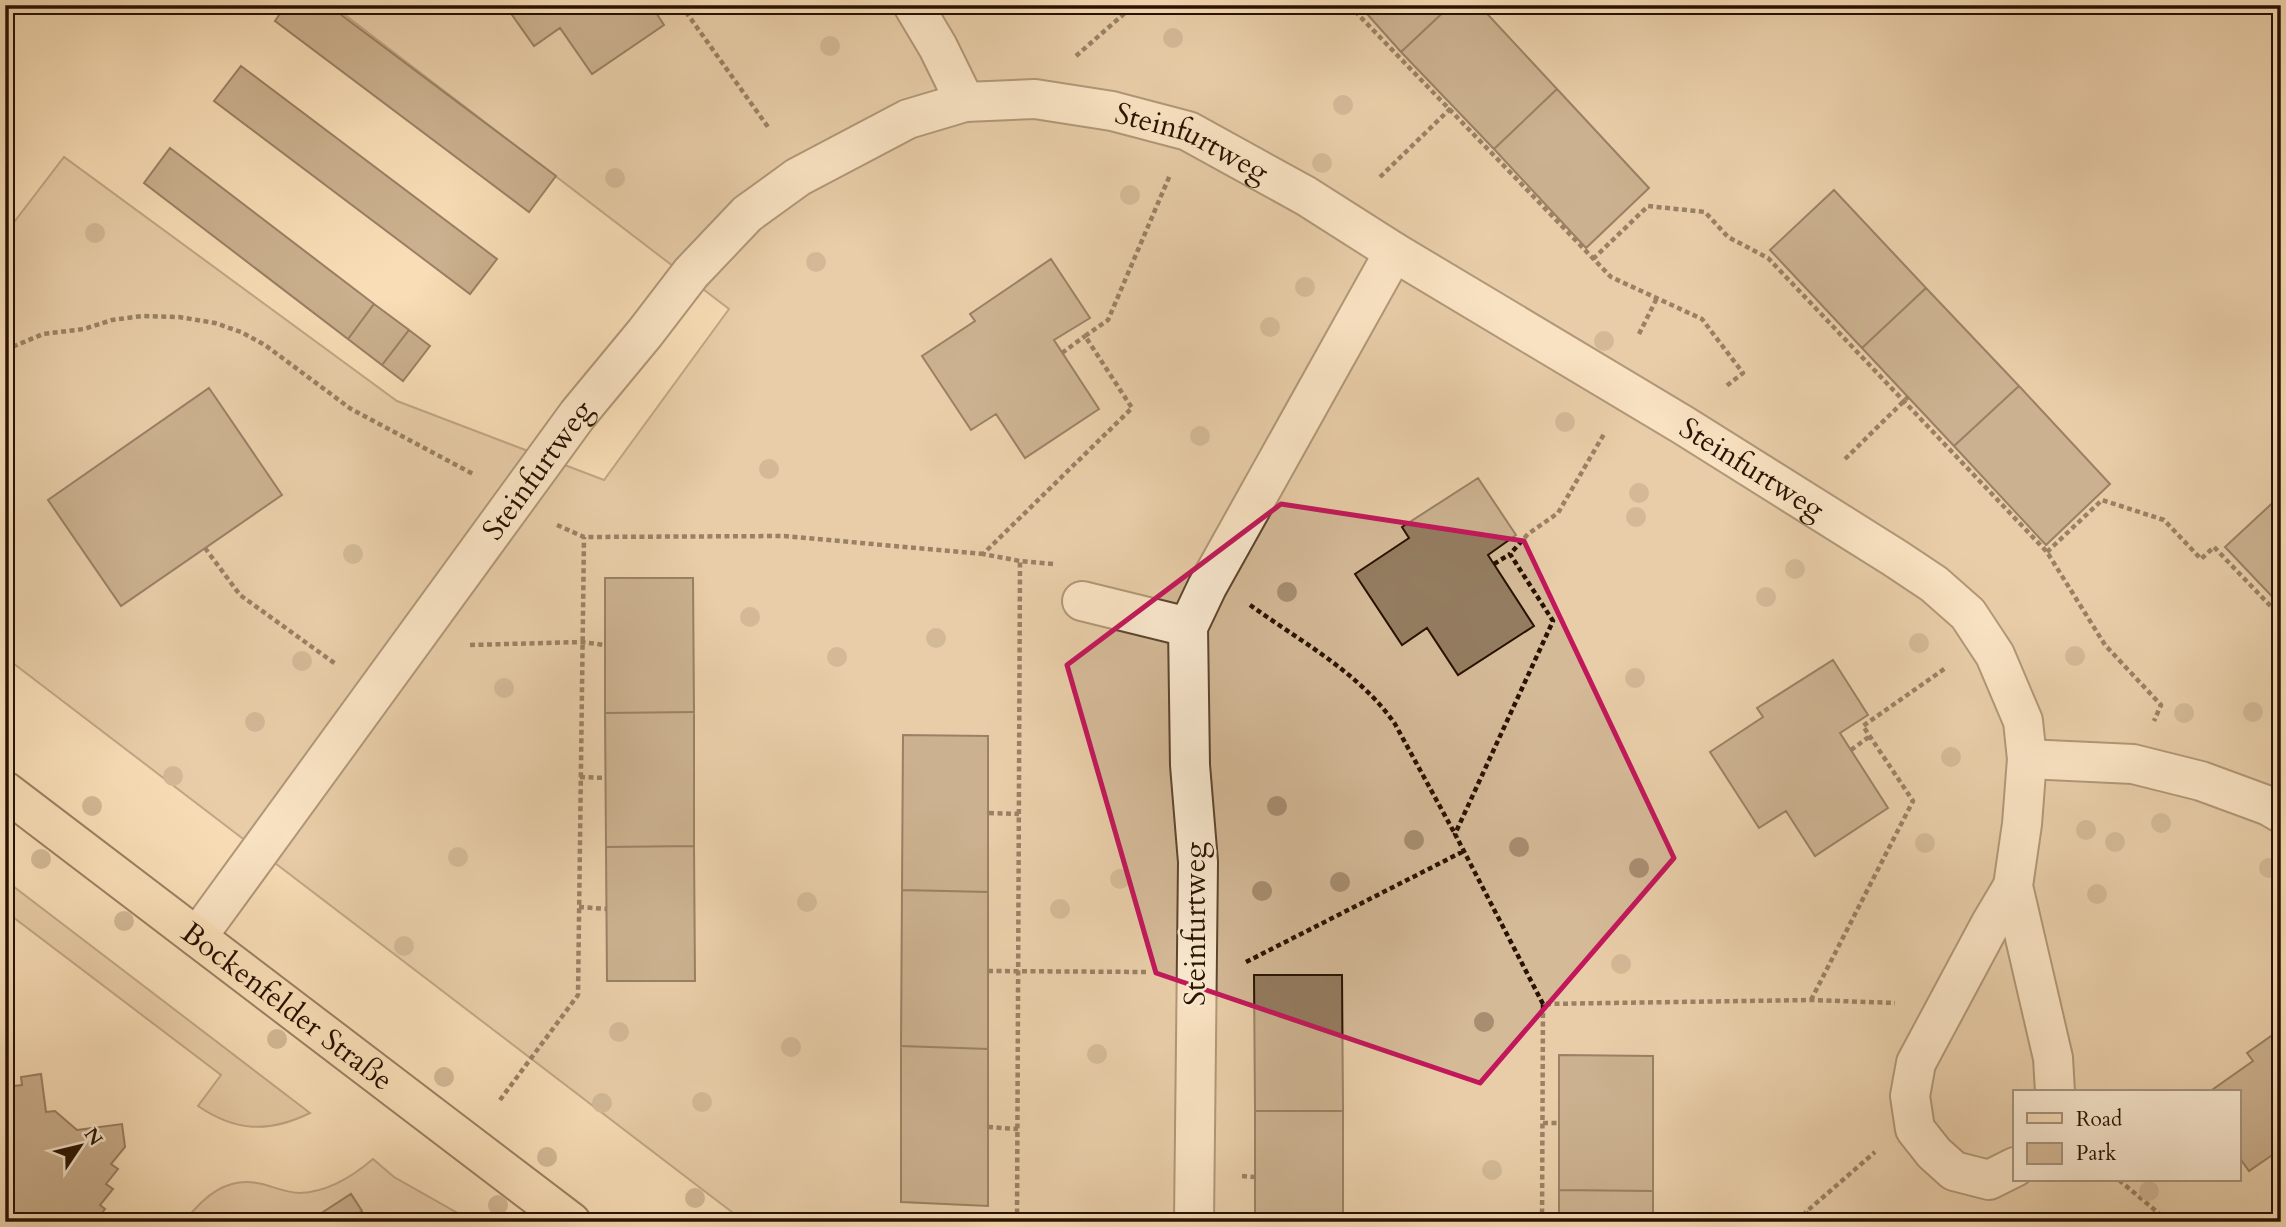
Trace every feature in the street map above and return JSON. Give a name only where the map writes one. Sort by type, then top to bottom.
[{"type":"main road","name":"Bockenfelder Straße","points":[[5,791],[571,1222]]},
{"type":"street","points":[[913,5],[938,47],[965,102]]},
{"type":"street","name":"Steinfurtweg","points":[[197,937],[578,414],[691,273],[747,214],[798,177],[908,118],[965,102],[1035,99],[1112,111],[1188,131],[1306,196],[1683,425],[1895,558],[1934,584],[1968,614],[1995,655],[2023,721],[2028,759],[2022,824],[2013,886],[1916,1063],[1910,1096],[1915,1129],[1934,1153],[1954,1171],[1989,1180],[2013,1168]]},
{"type":"street","name":"Steinfurtweg","points":[[1194,1222],[1198,862],[1190,765],[1188,627],[1207,587],[1394,251]]},
{"type":"street","points":[[1082,601],[1188,627]]},
{"type":"street","points":[[2028,759],[2133,764],[2201,780],[2281,813]]},
{"type":"street","name":"Steinfurtweg","points":[[2013,886],[2053,1058],[2055,1090]]},
{"type":"path","points":[[681,5],[768,127]]},
{"type":"path","points":[[1035,99],[1048,79],[1134,5]]},
{"type":"path","points":[[1350,6],[1611,277],[1703,319],[1743,373],[1726,387]]},
{"type":"path","points":[[1380,177],[1451,108]]},
{"type":"path","points":[[1062,353],[1108,320],[1188,131]]},
{"type":"path","points":[[1594,259],[1648,206],[1705,212],[1728,237],[1768,258],[1906,399],[2047,552],[2105,645],[2161,705]]},
{"type":"path","points":[[1639,334],[1657,298]]},
{"type":"path","points":[[1811,304],[1816,299]]},
{"type":"path","points":[[5,350],[43,334],[84,329],[112,320],[142,316],[179,317],[215,323],[241,332],[265,345],[351,409],[557,525],[584,537],[784,536],[983,554],[1059,565]]},
{"type":"path","points":[[983,554],[1132,408],[1085,336]]},
{"type":"path","points":[[1494,564],[1510,554],[1528,534],[1558,513],[1628,393]]},
{"type":"path","points":[[1845,459],[1906,399]]},
{"type":"path","points":[[2047,552],[2102,500],[2164,520],[2201,559],[2214,547],[2281,617]]},
{"type":"path","points":[[500,1100],[578,995],[584,537]]},
{"type":"path","points":[[205,548],[240,595],[376,694]]},
{"type":"path","points":[[1455,834],[1553,621],[1510,554]]},
{"type":"path","points":[[1017,1222],[1020,561]]},
{"type":"path","points":[[1207,587],[1243,601],[1366,689],[1395,724],[1464,851],[1543,1004],[1542,1222]]},
{"type":"path","points":[[2265,601],[2271,596]]},
{"type":"path","points":[[410,646],[582,642],[605,645]]},
{"type":"path","points":[[1811,1000],[1913,801],[1863,726],[1932,678]]},
{"type":"path","points":[[1851,750],[1870,736]]},
{"type":"path","points":[[580,777],[606,778]]},
{"type":"path","points":[[989,813],[1019,814]]},
{"type":"path","points":[[988,971],[1196,972],[1231,969],[1464,851]]},
{"type":"path","points":[[579,907],[607,909]]},
{"type":"path","points":[[1543,1004],[1811,1000],[1901,1003],[1942,1013]]},
{"type":"path","points":[[1543,1123],[1559,1123]]},
{"type":"path","points":[[988,1127],[1018,1129]]},
{"type":"path","points":[[1815,1222],[1806,1212],[1877,1150]]},
{"type":"path","points":[[2121,1182],[2169,1222]]},
{"type":"path","points":[[467,1222],[475,1214]]},
{"type":"highlighted area","points":[[1281,504],[1524,541],[1674,858],[1480,1083],[1156,973],[1067,665]]},
{"type":"green space","points":[[332,5],[2281,5],[2281,1222],[745,1222],[5,657],[5,234],[64,157],[397,401],[604,480],[729,309]]},
{"type":"green space","points":[[5,880],[310,1113],[281,1124],[253,1127],[226,1121],[198,1106],[221,1075],[5,911]]},
{"type":"green space","points":[[373,1159],[394,1177],[461,1215],[454,1222],[345,1222],[362,1211],[351,1194],[324,1212],[330,1222],[184,1222],[209,1196],[228,1185],[250,1182],[291,1192],[310,1192],[339,1182]]},
{"type":"building","points":[[286,5],[328,5],[556,176],[529,212],[275,21]]},
{"type":"building","points":[[505,5],[651,5],[664,25],[592,74],[560,28],[534,46]]},
{"type":"building","points":[[1359,5],[1451,5],[1401,52]]},
{"type":"building","points":[[1451,5],[1479,5],[1557,89],[1494,149],[1401,52]]},
{"type":"building","points":[[241,66],[497,259],[470,294],[214,101]]},
{"type":"building","points":[[1557,89],[1649,188],[1586,248],[1494,149]]},
{"type":"building","points":[[170,148],[374,304],[348,339],[144,183]]},
{"type":"building","points":[[1834,190],[1926,288],[1862,348],[1770,250]]},
{"type":"building","points":[[1051,259],[1090,318],[1054,340],[1099,409],[1025,458],[996,414],[971,430],[922,356],[975,321],[970,314]]},
{"type":"building","points":[[1926,288],[2019,386],[1954,446],[1862,348]]},
{"type":"building","points":[[374,304],[409,330],[382,365],[348,339]]},
{"type":"building","points":[[409,330],[430,346],[403,381],[382,365]]},
{"type":"building","points":[[2019,386],[2110,484],[2046,545],[1954,446]]},
{"type":"building","points":[[209,388],[282,495],[121,606],[48,500]]},
{"type":"building","points":[[1478,478],[1516,535],[1488,555],[1534,626],[1458,675],[1427,628],[1402,645],[1355,574],[1409,538],[1402,527]]},
{"type":"building","points":[[2281,495],[2281,606],[2225,547]]},
{"type":"building","points":[[605,578],[693,578],[694,712],[605,713]]},
{"type":"building","points":[[1833,660],[1868,715],[1840,733],[1888,808],[1815,856],[1786,811],[1759,828],[1710,752],[1763,717],[1757,708]]},
{"type":"building","points":[[694,712],[694,846],[606,847],[605,713]]},
{"type":"building","points":[[903,735],[988,736],[988,892],[902,890]]},
{"type":"building","points":[[694,846],[695,981],[607,981],[606,847]]},
{"type":"building","points":[[902,890],[988,892],[988,1049],[901,1046]]},
{"type":"building","points":[[1254,975],[1342,975],[1343,1111],[1255,1111]]},
{"type":"building","points":[[2281,1029],[2281,1155],[2278,1151],[2249,1171],[2240,1158],[2240,1090],[2212,1090],[2253,1061],[2247,1053]]},
{"type":"building","points":[[901,1046],[988,1049],[988,1206],[901,1202]]},
{"type":"building","points":[[1559,1055],[1653,1056],[1653,1191],[1559,1190]]},
{"type":"building","points":[[41,1074],[46,1112],[55,1111],[77,1130],[122,1124],[125,1147],[111,1164],[118,1169],[106,1184],[113,1189],[100,1205],[105,1209],[95,1222],[78,1222],[77,1218],[54,1222],[5,1222],[5,1087],[22,1085],[21,1077]]},
{"type":"building","points":[[1255,1111],[1343,1111],[1343,1222],[1255,1222]]},
{"type":"building","points":[[1559,1190],[1653,1191],[1653,1222],[1559,1222]]},
{"type":"building","points":[[351,1194],[362,1211],[345,1222],[330,1222],[323,1212]]}]
